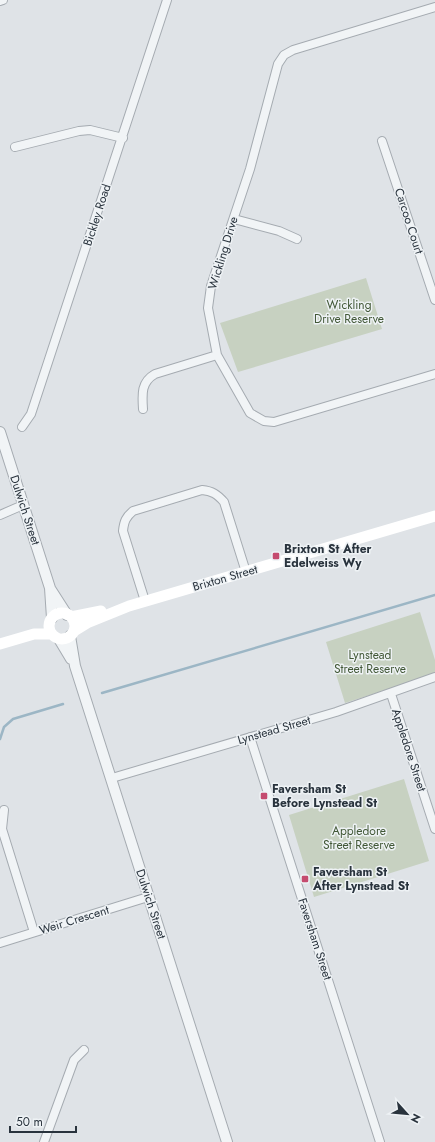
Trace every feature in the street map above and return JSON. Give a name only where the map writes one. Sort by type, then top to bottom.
[{"type":"main road","name":"Brixton Street","points":[[69,616],[145,602],[435,516]]},
{"type":"main road","name":"Brixton Street","points":[[0,644],[34,634],[64,635],[87,623],[129,606]]},
{"type":"main road","points":[[59,614],[69,616],[74,624],[64,635],[49,626],[51,620],[59,614]]},
{"type":"main road","name":"Brixton Street","points":[[34,634],[51,620]]},
{"type":"street","name":"Bickley Road","points":[[22,427],[31,414],[123,138],[167,0]]},
{"type":"street","name":"Wickling Drive","points":[[435,7],[293,50],[284,55],[278,64],[250,170],[211,286],[208,308],[217,355],[250,413],[264,421],[274,422],[435,374]]},
{"type":"street","points":[[15,147],[79,131],[90,130],[123,138]]},
{"type":"street","name":"Carcoo Court","points":[[382,141],[435,300]]},
{"type":"street","points":[[234,219],[279,231],[297,239]]},
{"type":"street","points":[[143,409],[142,393],[147,378],[155,374],[217,355]]},
{"type":"street","name":"Dulwich Street","points":[[0,432],[50,588],[69,616]]},
{"type":"street","points":[[145,602],[123,531],[124,522],[127,515],[133,511],[202,490],[211,491],[218,495],[224,502],[246,572]]},
{"type":"street","points":[[0,515],[23,505]]},
{"type":"street","name":"Dulwich Street","points":[[50,588],[51,620]]},
{"type":"street","name":"Dulwich Street","points":[[64,635],[112,778],[148,897],[227,1142]]},
{"type":"street","name":"Lynstead Street","points":[[112,778],[391,694],[435,677]]},
{"type":"street","name":"Appledore Street","points":[[391,694],[435,829]]},
{"type":"street","name":"Faversham Street","points":[[250,737],[380,1142]]},
{"type":"street","points":[[4,810],[2,829],[34,932]]},
{"type":"street","name":"Weir Crescent","points":[[0,943],[148,897]]},
{"type":"street","points":[[44,1142],[74,1060],[84,1050]]},
{"type":"green space","name":"Wickling Drive Reserve","points":[[366,278],[382,329],[238,372],[220,323]]},
{"type":"green space","name":"Lynstead Street Reserve","points":[[420,612],[435,660],[435,674],[345,703],[326,642]]},
{"type":"green space","name":"Appledore Street Reserve","points":[[404,779],[429,861],[314,897],[289,815]]},
{"type":"waterway","points":[[102,693],[435,595]]},
{"type":"waterway","points":[[0,739],[4,727],[13,719],[63,704]]},
{"type":"place","name":"Brixton St After Edelweiss Wy","points":[[276,556]]},
{"type":"place","name":"Faversham St Before Lynstead St","points":[[264,796]]},
{"type":"place","name":"Faversham St After Lynstead St","points":[[305,879]]}]
